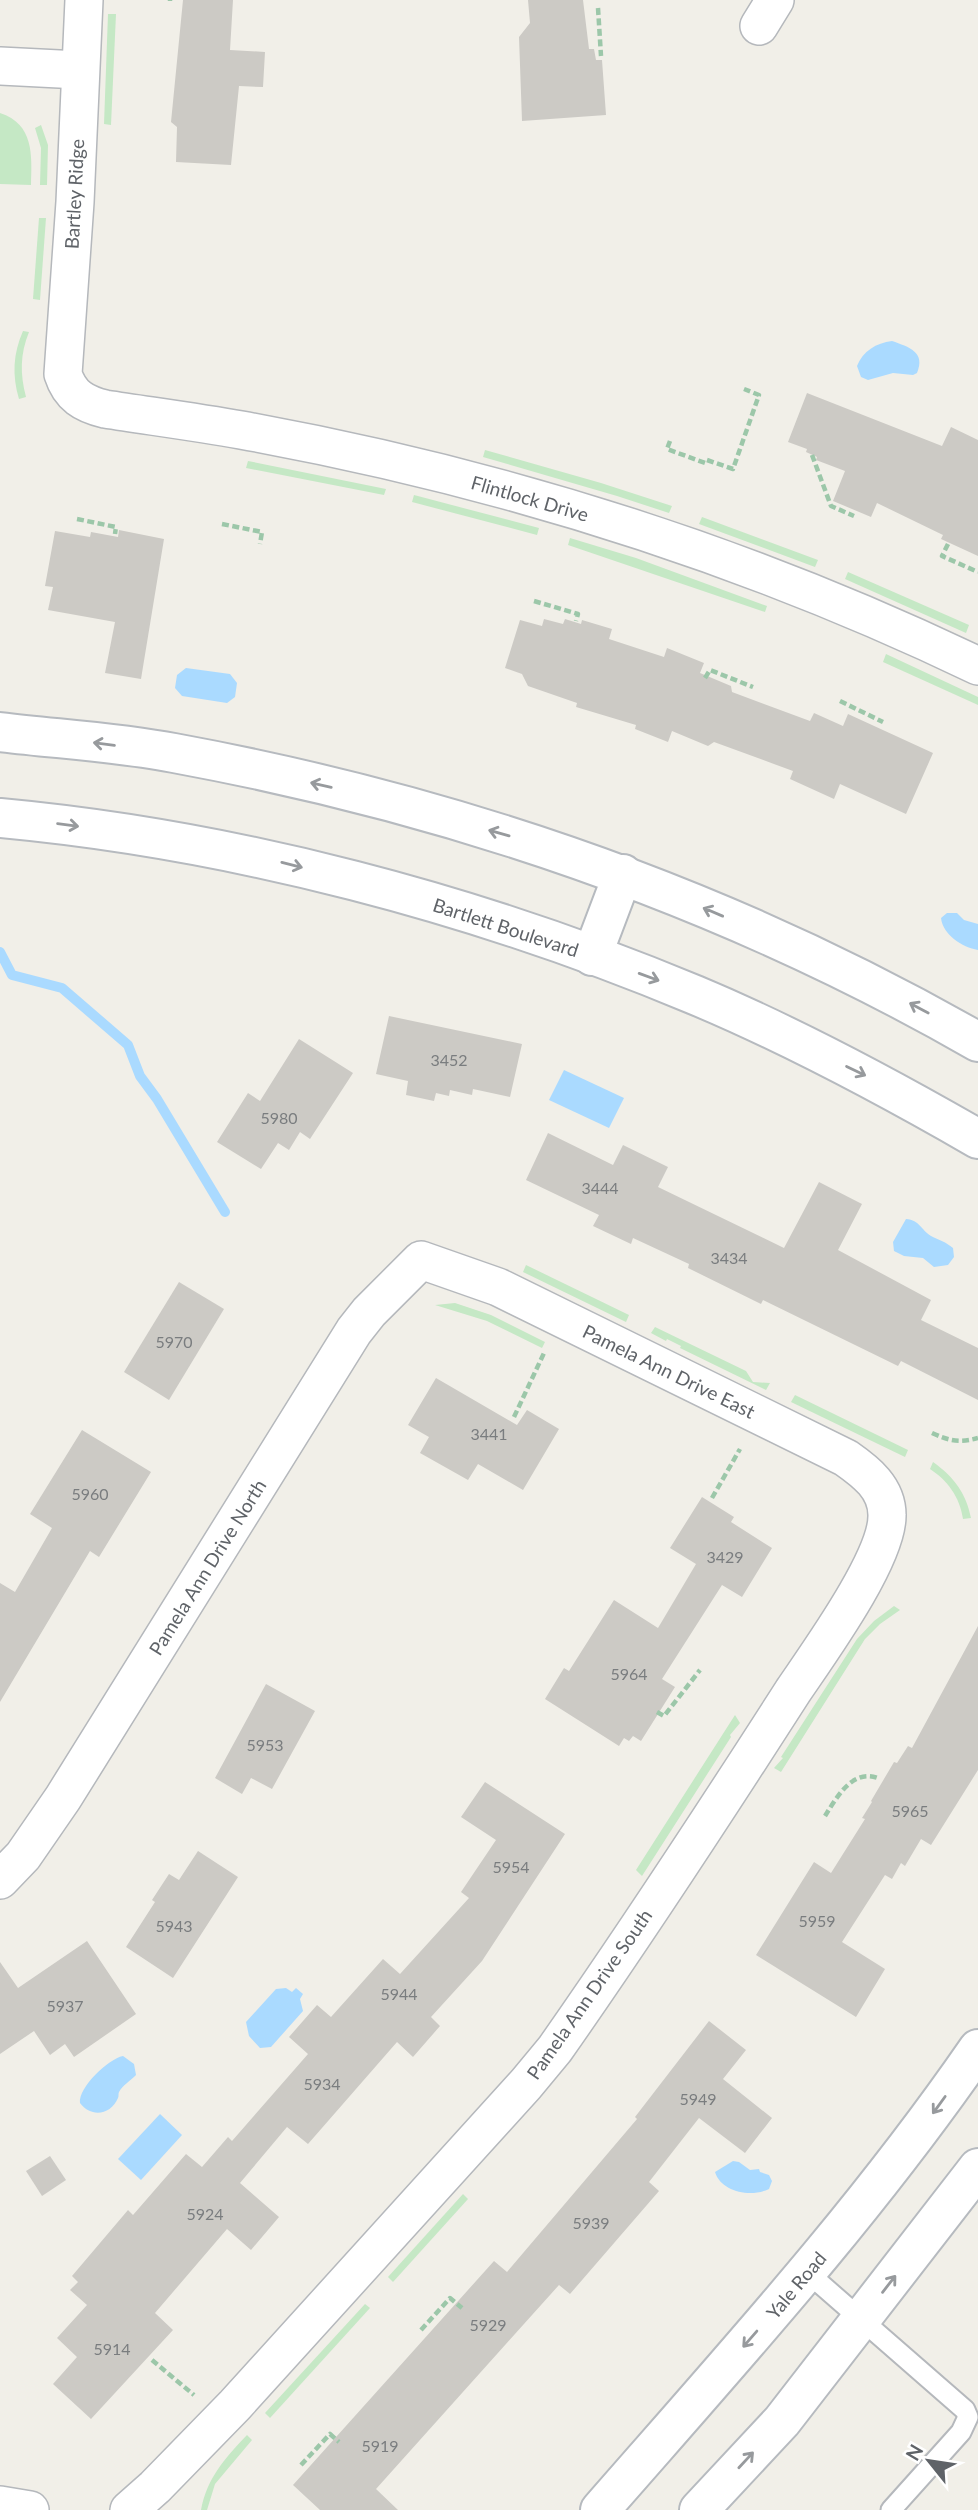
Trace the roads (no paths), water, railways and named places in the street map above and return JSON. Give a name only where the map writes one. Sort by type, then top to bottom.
[{"type":"main road","points":[[0,732],[172,752],[387,800],[519,839],[623,874],[771,936],[845,971],[978,1042]]},
{"type":"main road","name":"Bartlett Boulevard","points":[[0,818],[151,836],[286,863],[426,900],[694,994],[890,1088],[978,1139]]},
{"type":"main road","points":[[592,956],[623,874]]},
{"type":"main road","name":"Yale Road","points":[[600,2510],[808,2273],[938,2106],[978,2049]]},
{"type":"main road","points":[[699,2510],[782,2421],[978,2168]]},
{"type":"street","name":"Bartley Ridge","points":[[67,387],[63,374],[75,202],[84,0]]},
{"type":"street","points":[[0,66],[79,70]]},
{"type":"street","name":"Flintlock Drive","points":[[67,387],[87,405],[241,430],[407,466],[563,506],[676,543],[822,598],[978,666]]},
{"type":"street","name":"Pamela Ann Drive East","points":[[421,1260],[498,1287],[846,1458],[875,1481],[884,1497],[887,1516]]},
{"type":"street","name":"Pamela Ann Drive North","points":[[0,1880],[23,1856],[57,1808],[354,1331],[369,1312],[421,1260]]},
{"type":"street","name":"Pamela Ann Drive South","points":[[129,2510],[235,2405],[555,2049],[745,1766],[853,1598],[878,1546],[887,1516]]},
{"type":"street","points":[[0,2505],[30,2510]]},
{"type":"lane","points":[[808,2273],[965,2410],[968,2417],[961,2432],[891,2510]]},
{"type":"water","points":[[892,341],[910,348],[918,355],[917,373],[893,373],[868,380],[861,377],[857,366],[866,352]]},
{"type":"water","points":[[186,668],[230,674],[237,683],[235,697],[227,703],[182,696],[175,688],[177,675]]},
{"type":"water","points":[[947,913],[957,913],[964,920],[978,924],[978,950],[949,935],[941,918]]},
{"type":"water","points":[[564,1070],[624,1098],[609,1128],[549,1100]]},
{"type":"water","points":[[906,1219],[914,1221],[931,1236],[953,1248],[954,1257],[948,1265],[934,1267],[923,1258],[904,1256],[894,1251],[893,1242]]},
{"type":"water","points":[[286,1988],[292,1992],[296,1988],[303,1994],[300,1999],[303,2011],[271,2047],[260,2048],[249,2036],[246,2022],[276,1989]]},
{"type":"water","points":[[123,2056],[134,2064],[136,2075],[120,2090],[115,2104],[100,2113],[85,2108],[80,2103],[89,2082],[110,2062]]},
{"type":"water","points":[[160,2114],[182,2135],[141,2180],[118,2159]]},
{"type":"water","points":[[733,2161],[750,2170],[759,2169],[769,2175],[772,2181],[769,2189],[746,2193],[730,2189],[723,2184],[715,2172]]},
{"type":"waterway","points":[[0,952],[12,975],[62,988],[128,1045],[140,1076],[157,1099],[225,1212]]}]
